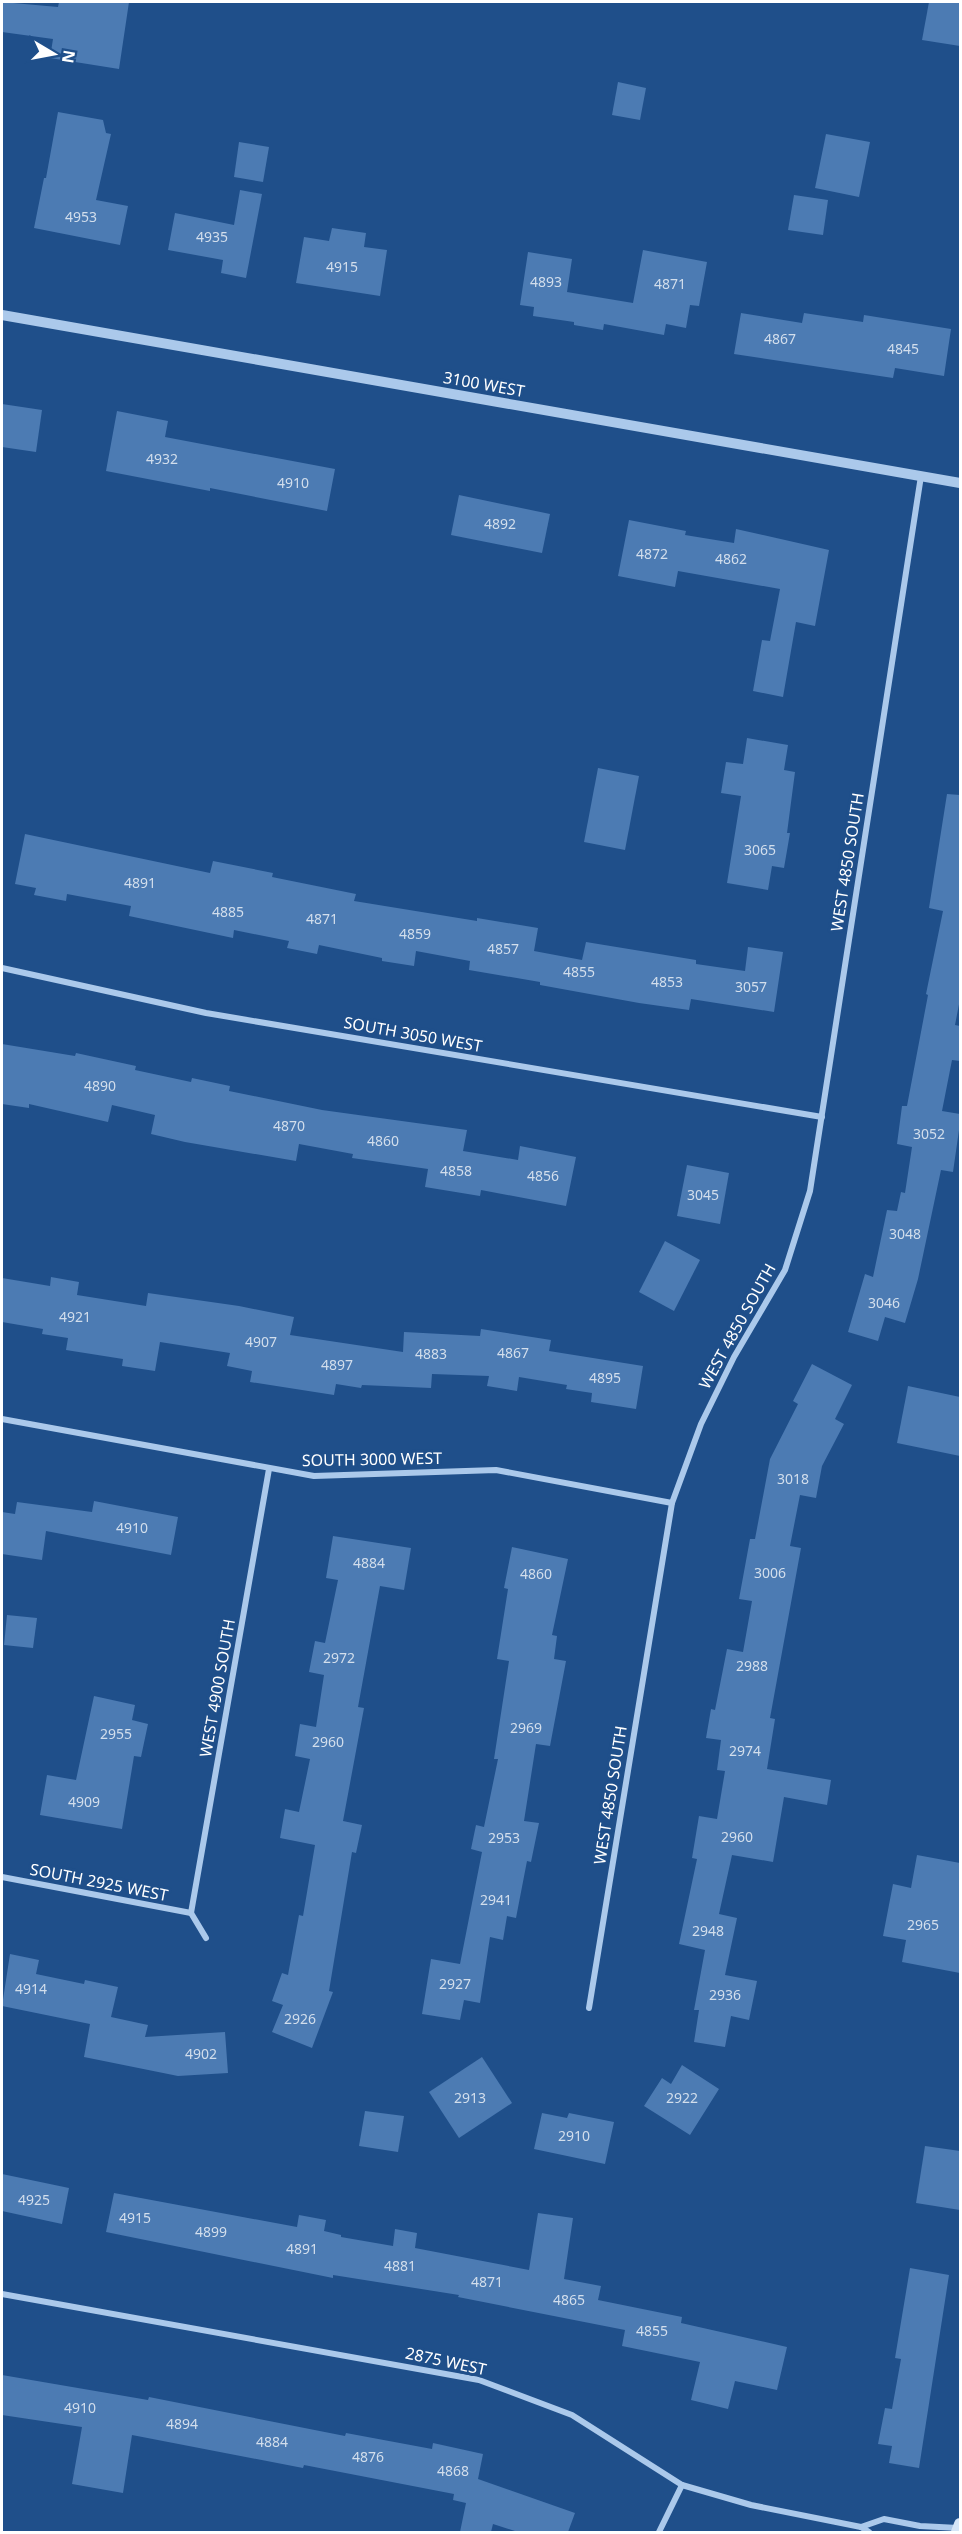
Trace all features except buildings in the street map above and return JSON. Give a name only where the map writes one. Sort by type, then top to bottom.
[{"type":"street","name":"3100 WEST","points":[[2,315],[960,483]]},
{"type":"street","name":"WEST 4850 SOUTH","points":[[589,2008],[672,1503],[701,1424],[734,1357],[785,1270],[810,1191],[921,476]]},
{"type":"street","name":"SOUTH 3050 WEST","points":[[2,968],[206,1013],[822,1117]]},
{"type":"street","name":"SOUTH 3000 WEST","points":[[2,1419],[314,1476],[496,1470],[672,1503]]},
{"type":"street","name":"WEST 4900 SOUTH","points":[[191,1913],[269,1469]]},
{"type":"street","name":"SOUTH 2925 WEST","points":[[2,1877],[191,1913]]},
{"type":"street","points":[[191,1913],[206,1938]]},
{"type":"street","name":"2875 WEST","points":[[2,2294],[479,2379],[572,2415],[682,2485],[751,2505],[861,2527],[868,2532]]},
{"type":"street","points":[[659,2532],[682,2485]]},
{"type":"street","name":"2875 WEST","points":[[861,2527],[884,2519],[920,2526],[958,2528]]}]
